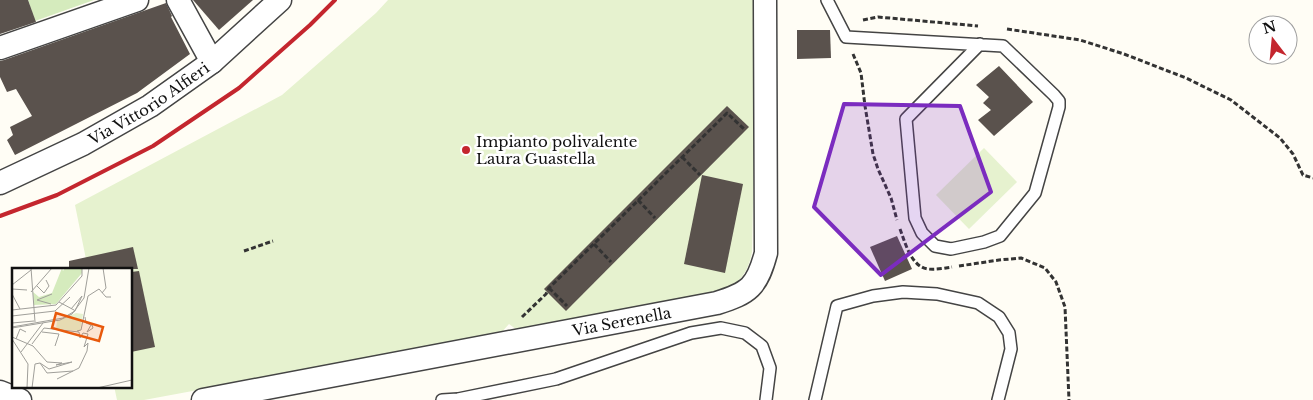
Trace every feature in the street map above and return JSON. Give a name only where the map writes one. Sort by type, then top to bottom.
[{"type":"street","points":[[0,48],[137,0]]},
{"type":"street","points":[[178,0],[212,62]]},
{"type":"street","name":"Via Vittorio Alfieri","points":[[0,182],[83,144],[150,106],[212,62],[280,0]]},
{"type":"street","name":"Via Serenella","points":[[203,400],[717,303],[738,296],[753,285],[762,271],[766,254],[765,0]]},
{"type":"lane","points":[[827,0],[846,37],[980,44],[1003,46],[1059,101],[1059,107],[1035,193],[1000,236],[984,242],[951,249],[935,246],[922,234],[915,218],[906,119],[980,44]]},
{"type":"lane","points":[[815,400],[837,306],[873,296],[903,292],[937,294],[978,303],[999,317],[1008,333],[1012,349],[998,400]]},
{"type":"lane","points":[[442,400],[458,399],[556,378],[691,333],[721,328],[745,333],[762,346],[770,368],[766,400]]},
{"type":"path","points":[[840,25],[878,17],[982,26]]},
{"type":"path","points":[[1000,28],[1080,40],[1124,54],[1186,78],[1231,100],[1280,138],[1293,154],[1303,174],[1313,178]]},
{"type":"path","points":[[846,37],[861,73],[873,154],[914,262],[927,269],[1021,258],[1045,268],[1056,282],[1065,307],[1069,400]]},
{"type":"path","points":[[521,318],[546,294],[549,288],[727,113],[744,129]]},
{"type":"path","points":[[682,157],[700,175]]},
{"type":"path","points":[[638,200],[655,218]]},
{"type":"path","points":[[244,251],[273,241]]},
{"type":"path","points":[[594,244],[611,262]]},
{"type":"path","points":[[549,288],[567,306]]},
{"type":"highlighted area","points":[[844,104],[960,106],[991,192],[881,275],[814,207]]},
{"type":"green space","points":[[28,0],[94,0],[35,21]]},
{"type":"green space","name":"Impianto polivalente Laura Guastella","points":[[388,0],[757,0],[752,252],[743,275],[728,288],[712,294],[517,330],[509,324],[500,334],[144,400],[117,400],[114,388],[132,388],[132,268],[88,268],[75,205],[282,95],[376,13]]},
{"type":"green space","points":[[984,148],[1017,182],[969,229],[936,195]]},
{"type":"building","points":[[0,0],[28,0],[36,22],[0,34]]},
{"type":"building","points":[[193,0],[253,0],[219,30]]},
{"type":"building","points":[[166,3],[190,54],[137,93],[15,155],[7,140],[13,135],[10,127],[32,116],[16,89],[7,92],[0,77],[0,61]]},
{"type":"building","points":[[797,30],[830,30],[831,58],[797,59]]},
{"type":"building","points":[[999,66],[1033,102],[994,136],[978,120],[991,110],[983,103],[989,97],[976,85]]},
{"type":"building","points":[[727,106],[749,127],[566,311],[544,289]]},
{"type":"building","points":[[702,175],[743,184],[725,273],[684,264]]},
{"type":"building","points":[[897,236],[912,269],[885,281],[870,247]]},
{"type":"building","points":[[133,247],[138,269],[69,268],[69,261]]},
{"type":"building","points":[[139,271],[155,347],[132,352],[132,272]]},
{"type":"railway","points":[[0,216],[57,195],[153,146],[239,88],[310,25],[335,0]]},
{"type":"place","name":"Impianto polivalente Laura Guastella","points":[[466,150]]}]
